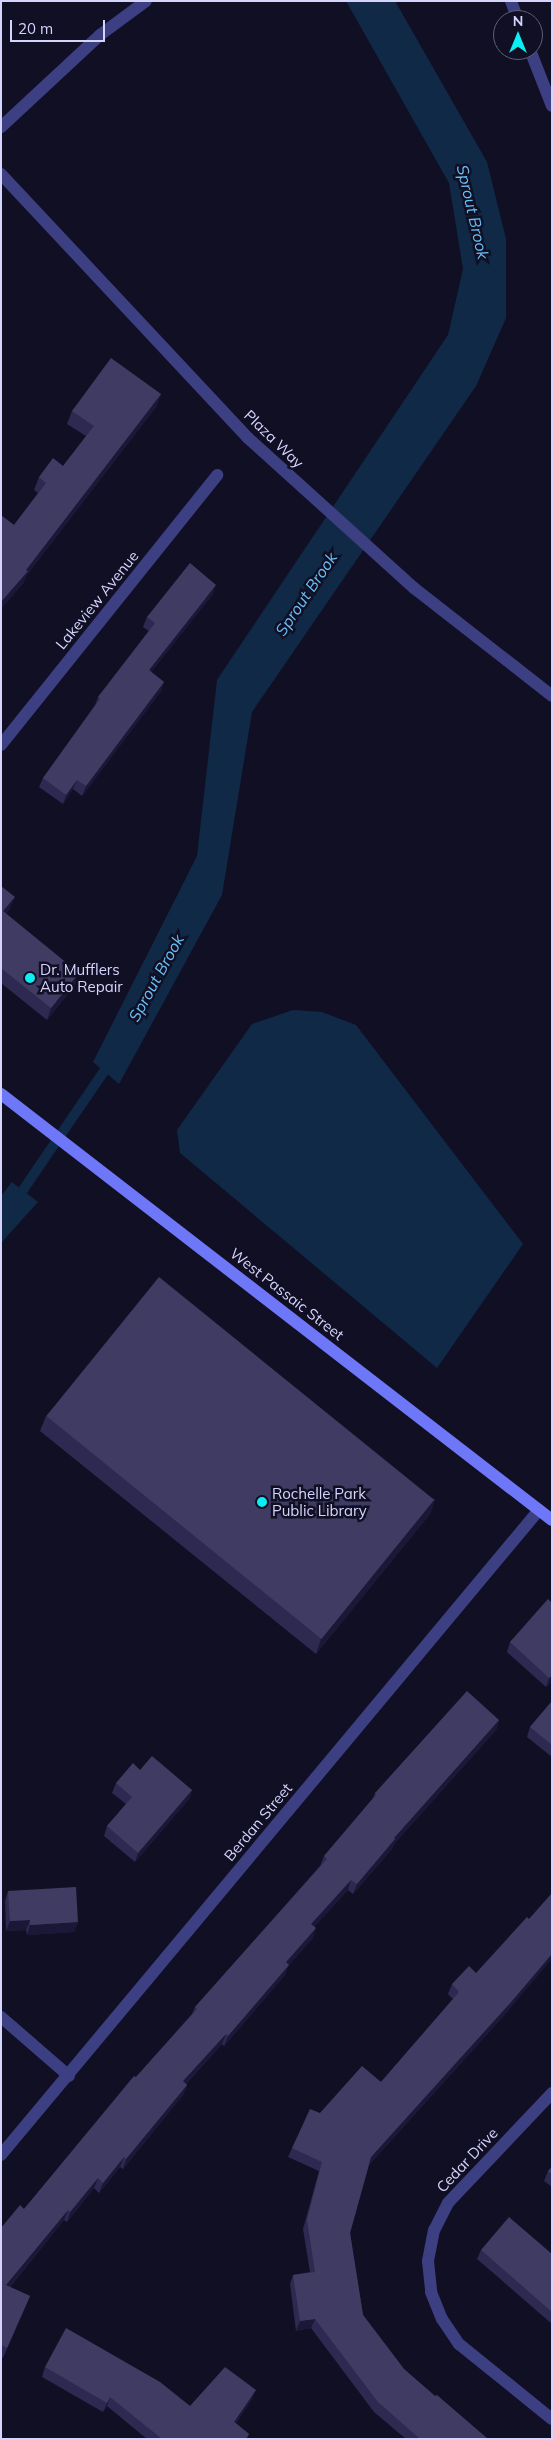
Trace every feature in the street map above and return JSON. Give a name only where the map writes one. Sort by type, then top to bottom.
[{"type":"main road","name":"West Passaic Street","points":[[1,1094],[552,1520]]},
{"type":"street","points":[[1,127],[100,35],[146,1]]},
{"type":"street","points":[[534,60],[552,106]]},
{"type":"street","name":"Plaza Way","points":[[1,174],[248,438],[276,465],[414,588],[552,696]]},
{"type":"street","name":"Lakeview Avenue","points":[[1,745],[217,475]]},
{"type":"street","name":"Berdan Street","points":[[1,2155],[69,2076],[539,1510]]},
{"type":"street","points":[[1,2017],[69,2076]]},
{"type":"street","name":"Cedar Drive","points":[[552,2093],[448,2203],[434,2230],[428,2261],[431,2292],[442,2318],[460,2344],[552,2419]]},
{"type":"water","points":[[346,1],[395,1],[487,162],[506,239],[506,318],[476,386],[252,712],[222,895],[119,1084],[93,1062],[197,856],[217,680],[448,335],[463,269],[449,183]]},
{"type":"water","points":[[293,1010],[322,1012],[356,1025],[523,1244],[437,1368],[180,1153],[177,1130],[252,1024]]},
{"type":"water","points":[[12,1182],[38,1202],[1,1243],[1,1196]]},
{"type":"building","points":[[111,358],[161,394],[26,570],[28,571],[1,602],[1,515],[14,525],[46,483],[39,477],[53,458],[63,466],[94,426],[72,411]]},
{"type":"building","points":[[190,563],[216,585],[149,670],[164,682],[86,786],[77,780],[66,795],[43,778],[100,699],[98,697],[155,623],[147,617]]},
{"type":"building","points":[[1,886],[15,897],[3,911],[79,973],[51,1008],[1,968]]},
{"type":"building","points":[[159,1277],[434,1500],[321,1639],[46,1416]]},
{"type":"building","points":[[548,1599],[552,1603],[552,1675],[549,1678],[510,1642]]},
{"type":"building","points":[[467,1691],[499,1720],[394,1838],[357,1884],[351,1880],[311,1924],[316,1928],[286,1962],[289,1965],[228,2036],[226,2034],[183,2081],[187,2085],[126,2159],[124,2157],[103,2183],[98,2178],[70,2212],[68,2210],[6,2285],[30,2296],[7,2348],[1,2345],[1,2228],[20,2205],[24,2209],[134,2076],[136,2077],[197,2009],[195,2007],[327,1859],[324,1856],[376,1795],[375,1793]]},
{"type":"building","points":[[552,1701],[552,1745],[530,1727]]},
{"type":"building","points":[[152,1756],[192,1790],[138,1853],[107,1826],[132,1797],[116,1783],[133,1763],[140,1770]]},
{"type":"building","points":[[76,1887],[78,1922],[30,1925],[30,1920],[10,1921],[8,1891]]},
{"type":"building","points":[[552,1893],[552,1954],[371,2157],[350,2233],[363,2315],[404,2369],[488,2439],[420,2439],[378,2402],[315,2319],[300,2321],[293,2275],[315,2272],[307,2220],[322,2162],[292,2148],[310,2109],[320,2113],[362,2066],[381,2082],[459,1992],[452,1984],[469,1966],[476,1973],[527,1917],[529,1919]]},
{"type":"building","points":[[552,2167],[552,2175],[548,2171]]},
{"type":"building","points":[[509,2217],[552,2254],[552,2312],[481,2250]]},
{"type":"building","points":[[66,2328],[160,2382],[190,2406],[225,2367],[256,2390],[234,2422],[249,2434],[245,2439],[162,2439],[110,2397],[107,2403],[45,2367]]},
{"type":"waterway","name":"Sprout Brook","points":[[23,1190],[111,1061]]},
{"type":"place","name":"Dr. Mufflers Auto Repair","points":[[30,978]]},
{"type":"place","name":"Rochelle Park Public Library","points":[[262,1502]]}]
